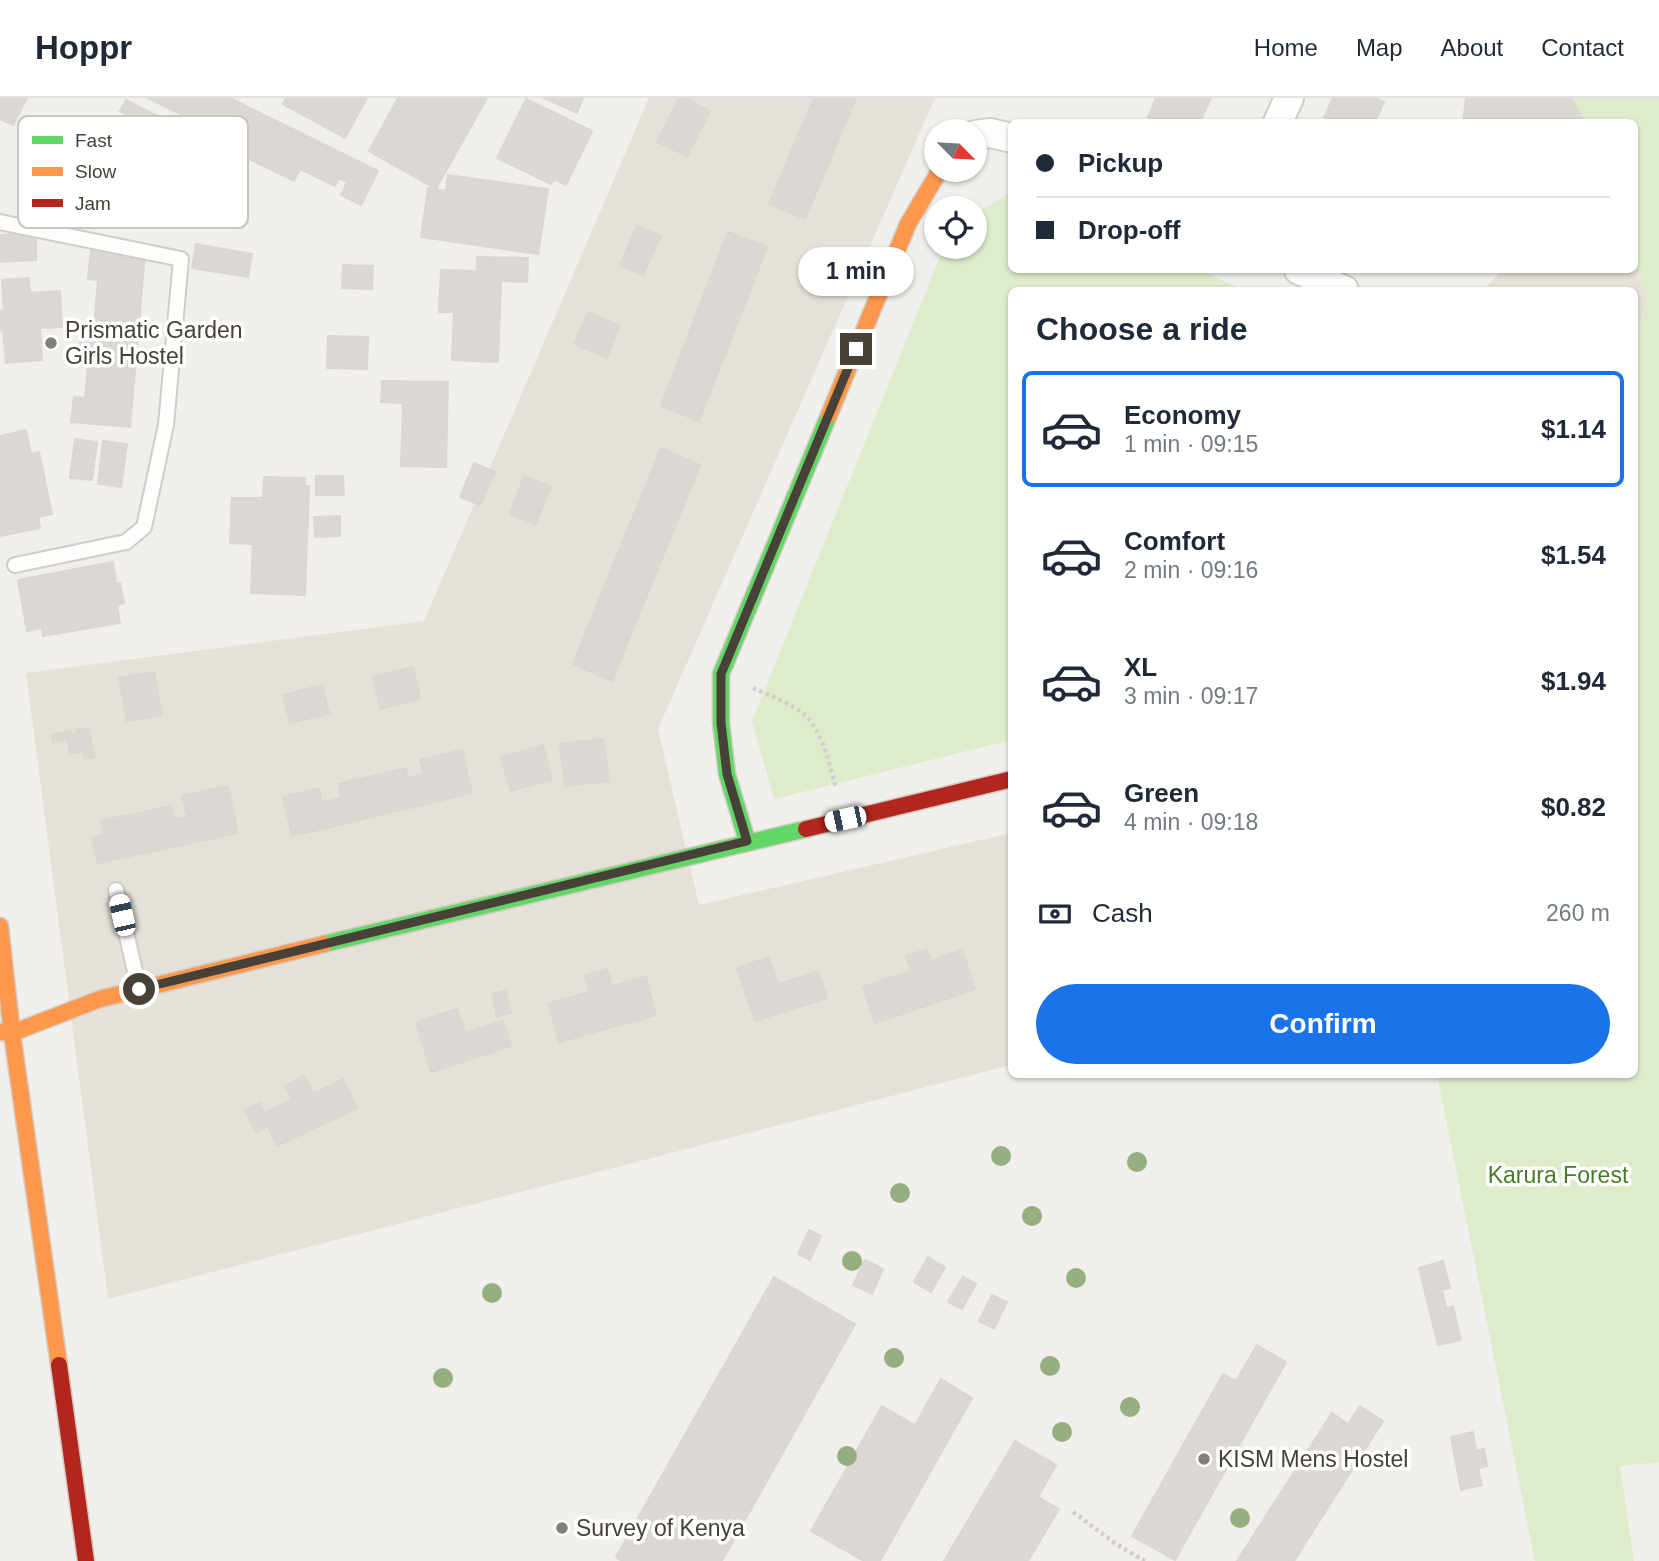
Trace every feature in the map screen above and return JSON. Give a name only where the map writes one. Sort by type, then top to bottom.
[{"type":"street","points":[[1279,119],[1289,98]]},
{"type":"street","points":[[987,133],[1008,137]]},
{"type":"street","points":[[747,841],[727,774],[721,723],[721,674],[908,223],[933,182]]},
{"type":"street","points":[[1306,273],[1337,287]]},
{"type":"street","points":[[6,1033],[100,999],[139,989],[1008,780]]},
{"type":"street","points":[[0,926],[6,1033],[86,1561]]},
{"type":"lane","points":[[0,222],[18,226]]},
{"type":"lane","points":[[15,565],[126,542],[144,527],[166,425],[181,259],[29,228]]},
{"type":"lane","points":[[116,890],[139,989]]},
{"type":"path","points":[[721,674],[777,698],[806,716],[822,743],[845,819]]},
{"type":"path","points":[[1073,1512],[1116,1544],[1145,1561]]},
{"type":"shaded area","points":[[649,98],[935,98],[658,729],[699,905],[1008,834],[1008,1066],[108,1299],[26,673],[424,621]]},
{"type":"shaded area","points":[[1499,273],[1637,273],[1648,299],[1638,328],[1638,287],[1486,287]]},
{"type":"green space","name":"Karura Forest","points":[[1547,98],[1659,98],[1659,1462],[1620,1466],[1634,1561],[1535,1561],[1438,1078],[1638,1078],[1638,326],[1648,299],[1637,273],[1638,119],[1559,119]]},
{"type":"green space","points":[[1008,194],[1008,273],[1206,273],[1237,287],[1008,287],[1008,741],[774,799],[752,721],[939,259],[987,259],[987,207]]},
{"type":"building","points":[[0,98],[27,98],[13,125],[0,119]]},
{"type":"building","points":[[148,98],[230,98],[378,171],[361,205],[341,195],[347,182],[339,178],[335,186],[300,169],[294,181],[248,158],[248,116],[184,116]]},
{"type":"building","points":[[286,98],[367,98],[345,138],[283,104]]},
{"type":"building","points":[[398,98],[487,98],[436,189],[369,151]]},
{"type":"building","points":[[544,98],[583,98],[577,113]]},
{"type":"building","points":[[679,98],[710,111],[687,156],[657,142]]},
{"type":"building","points":[[814,98],[856,98],[805,219],[769,204]]},
{"type":"building","points":[[1156,98],[1211,98],[1201,119],[1147,119]]},
{"type":"building","points":[[1333,98],[1375,98],[1384,102],[1376,119],[1323,119]]},
{"type":"building","points":[[1466,98],[1571,98],[1582,119],[1463,119]]},
{"type":"building","points":[[526,99],[592,131],[566,185],[554,179],[551,184],[497,158]]},
{"type":"building","points":[[126,100],[157,116],[129,116],[120,111]]},
{"type":"building","points":[[448,175],[548,189],[538,254],[421,237],[428,188],[446,191]]},
{"type":"building","points":[[637,226],[661,236],[643,275],[620,265]]},
{"type":"building","points":[[728,232],[767,247],[699,421],[661,406]]},
{"type":"building","points":[[36,233],[36,260],[0,262],[0,235]]},
{"type":"building","points":[[196,244],[252,254],[248,277],[192,268]]},
{"type":"building","points":[[91,250],[145,254],[130,427],[71,422],[74,397],[85,398],[89,355],[79,354],[81,326],[94,327],[98,280],[88,279]]},
{"type":"building","points":[[477,257],[528,258],[527,282],[501,281],[498,362],[452,360],[454,312],[439,312],[441,270],[477,271]]},
{"type":"building","points":[[343,265],[373,266],[372,289],[342,288]]},
{"type":"building","points":[[29,278],[30,293],[60,291],[62,327],[40,328],[42,360],[6,363],[3,330],[0,331],[0,311],[4,310],[2,280]]},
{"type":"building","points":[[588,312],[619,325],[607,358],[575,344]]},
{"type":"building","points":[[328,336],[368,337],[367,369],[327,368]]},
{"type":"building","points":[[382,381],[448,382],[446,467],[401,466],[403,403],[381,402]]},
{"type":"building","points":[[26,430],[31,454],[39,452],[52,514],[38,517],[40,528],[0,536],[0,436]]},
{"type":"building","points":[[75,439],[97,442],[92,480],[70,478]]},
{"type":"building","points":[[103,441],[127,444],[121,487],[98,484]]},
{"type":"building","points":[[661,448],[700,465],[612,681],[573,664]]},
{"type":"building","points":[[474,463],[495,472],[480,505],[460,497]]},
{"type":"building","points":[[316,476],[343,476],[344,495],[316,495]]},
{"type":"building","points":[[524,476],[551,486],[536,524],[510,514]]},
{"type":"building","points":[[264,477],[305,478],[305,486],[309,486],[305,595],[251,593],[253,544],[230,543],[232,498],[263,498]]},
{"type":"building","points":[[340,516],[340,536],[315,537],[314,517]]},
{"type":"building","points":[[113,562],[116,583],[120,583],[124,603],[117,605],[120,623],[43,636],[42,628],[27,631],[18,580]]},
{"type":"building","points":[[413,667],[420,699],[381,709],[373,677]]},
{"type":"building","points":[[154,672],[162,715],[127,721],[119,678]]},
{"type":"building","points":[[322,685],[329,713],[290,723],[283,695]]},
{"type":"building","points":[[88,728],[94,757],[85,759],[83,751],[70,754],[67,739],[53,742],[52,735],[71,731],[72,736],[77,734],[76,730]]},
{"type":"building","points":[[603,739],[609,781],[565,786],[560,744]]},
{"type":"building","points":[[543,745],[552,779],[511,791],[501,757]]},
{"type":"building","points":[[462,750],[472,793],[292,836],[283,797],[319,788],[322,803],[341,798],[338,784],[406,768],[407,778],[424,774],[420,760]]},
{"type":"building","points":[[228,786],[238,833],[98,863],[92,837],[104,835],[101,821],[171,806],[174,820],[187,817],[182,796]]},
{"type":"building","points":[[927,949],[931,961],[962,950],[975,989],[875,1023],[863,987],[911,971],[906,956]]},
{"type":"building","points":[[769,957],[778,984],[818,972],[827,998],[755,1021],[737,968]]},
{"type":"building","points":[[607,969],[612,986],[646,977],[656,1015],[559,1042],[549,1003],[590,992],[585,975]]},
{"type":"building","points":[[505,991],[511,1013],[497,1017],[492,994]]},
{"type":"building","points":[[457,1009],[465,1033],[503,1021],[511,1046],[431,1072],[416,1022]]},
{"type":"building","points":[[304,1076],[313,1094],[343,1079],[357,1108],[277,1146],[268,1126],[256,1132],[245,1110],[260,1103],[264,1113],[292,1100],[285,1086]]},
{"type":"building","points":[[809,1230],[821,1236],[810,1260],[798,1254]]},
{"type":"building","points":[[928,1257],[945,1267],[931,1292],[914,1282]]},
{"type":"building","points":[[865,1260],[883,1269],[872,1294],[853,1285]]},
{"type":"building","points":[[1443,1261],[1450,1288],[1442,1290],[1446,1308],[1453,1307],[1461,1340],[1438,1345],[1419,1268]]},
{"type":"building","points":[[774,1277],[855,1324],[722,1561],[622,1561],[616,1557]]},
{"type":"building","points":[[963,1277],[976,1284],[962,1309],[948,1302]]},
{"type":"building","points":[[992,1295],[1007,1302],[994,1329],[979,1321]]},
{"type":"building","name":"KISM Mens Hostel","points":[[1257,1345],[1286,1362],[1175,1560],[1132,1536],[1223,1374],[1236,1381]]},
{"type":"building","points":[[941,1379],[972,1398],[880,1561],[864,1561],[811,1531],[882,1406],[915,1425]]},
{"type":"building","points":[[1360,1406],[1383,1421],[1294,1561],[1237,1561],[1332,1413],[1348,1424]]},
{"type":"building","points":[[1473,1432],[1476,1451],[1484,1449],[1487,1466],[1478,1468],[1482,1485],[1461,1490],[1451,1437]]},
{"type":"building","points":[[1015,1441],[1056,1465],[1038,1497],[1059,1509],[1028,1561],[944,1561]]},
{"type":"traffic: fast","points":[[747,841],[727,774],[721,723],[721,674],[829,415]]},
{"type":"traffic: fast","points":[[324,944],[806,829]]},
{"type":"traffic: slow","points":[[829,415],[908,224],[933,182]]},
{"type":"traffic: slow","points":[[0,926],[12,1033],[59,1365]]},
{"type":"traffic: slow","points":[[0,1032],[12,1033],[100,999],[324,944]]},
{"type":"traffic: jam","points":[[806,829],[1008,780]]},
{"type":"traffic: jam","points":[[59,1365],[86,1561]]},
{"type":"place","name":"Prismatic Garden Girls Hostel","points":[[51,343]]},
{"type":"place","name":"KISM Mens Hostel","points":[[1204,1459]]},
{"type":"place","name":"Survey of Kenya","points":[[562,1528]]},
{"type":"route","points":[[139,989],[747,841],[727,774],[721,723],[721,674],[856,349]]}]
